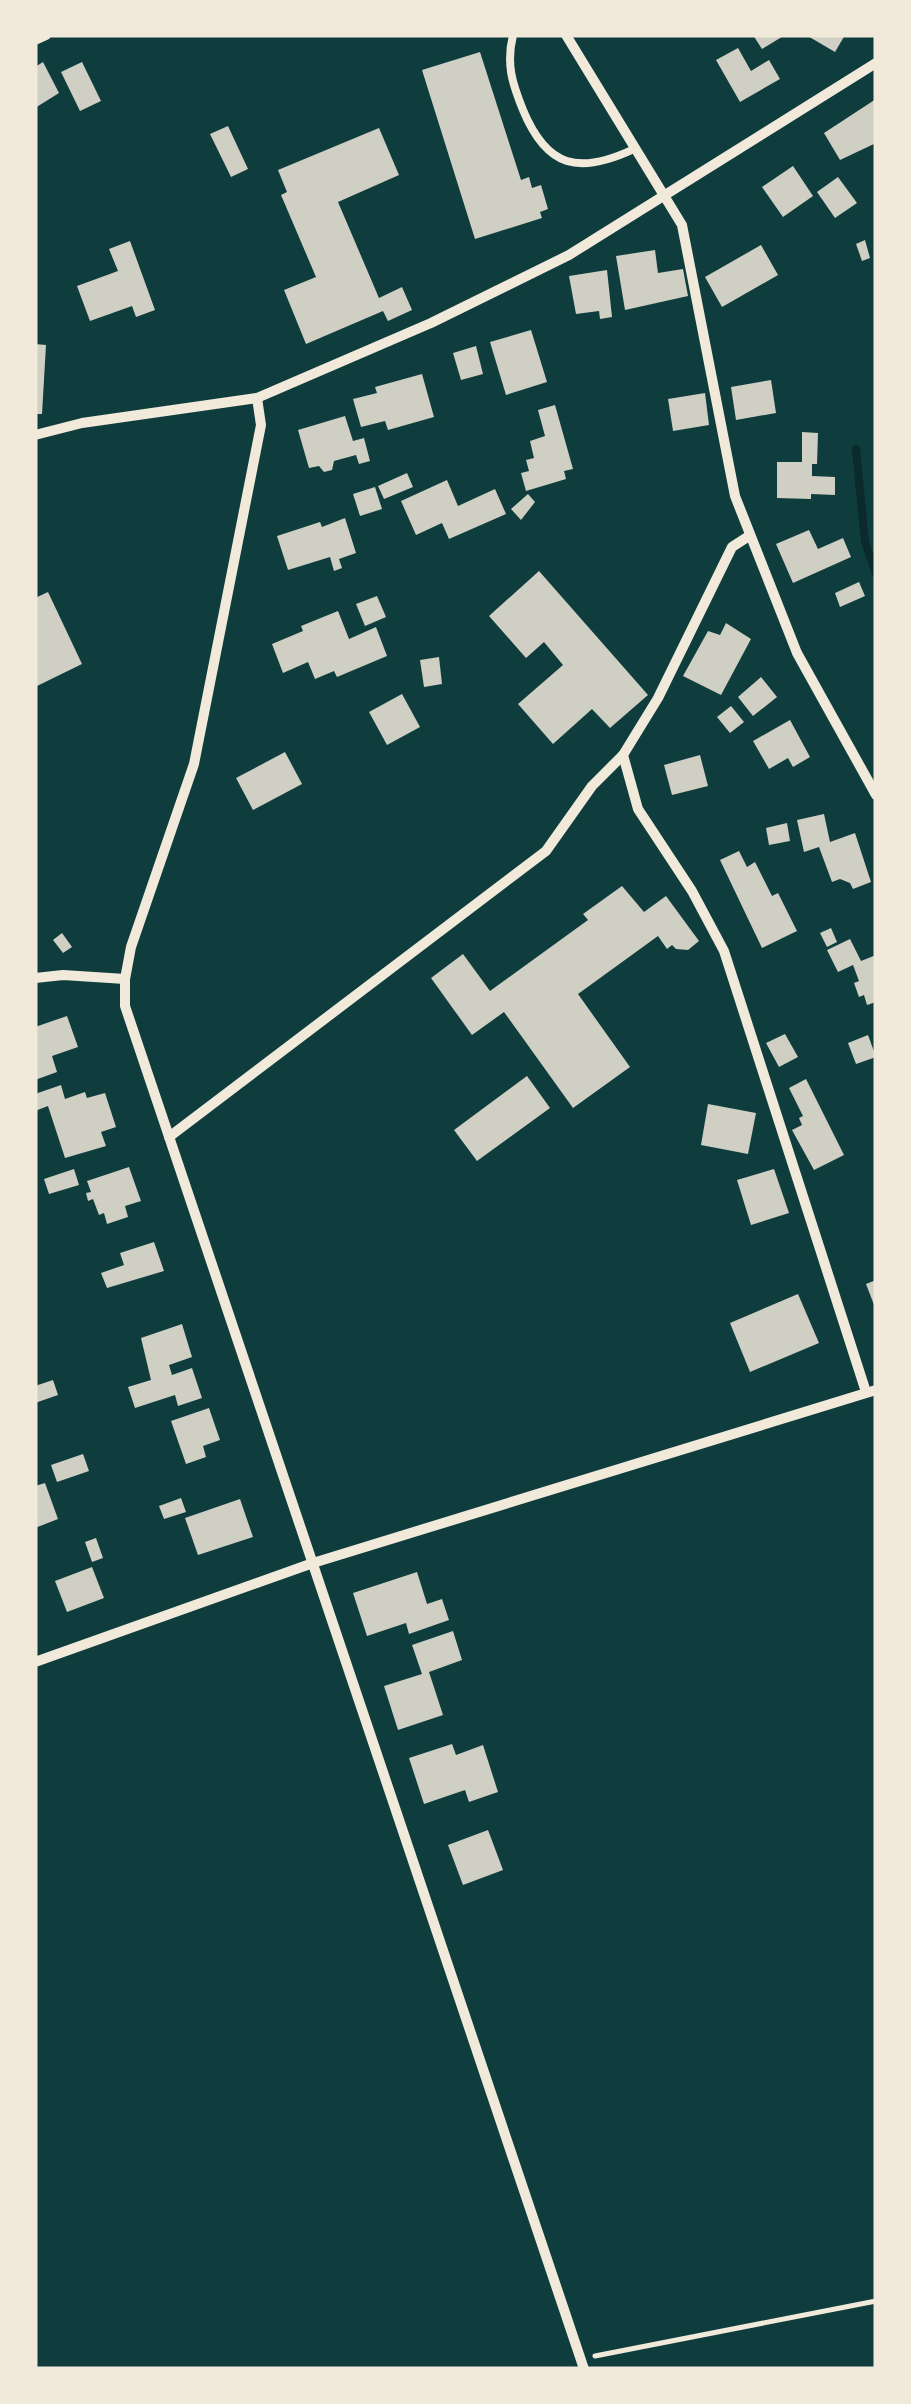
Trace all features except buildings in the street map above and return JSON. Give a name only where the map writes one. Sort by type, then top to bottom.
[{"type":"street","points":[[35,40],[46,35]]},
{"type":"street","points":[[566,35],[682,225],[734,496],[797,652],[876,796]]},
{"type":"street","points":[[35,435],[82,423],[257,398],[431,323],[569,255],[876,63]]},
{"type":"street","points":[[257,398],[261,426],[194,764],[131,947],[124,979],[125,1006],[582,2364]]},
{"type":"street","points":[[170,1137],[546,852],[592,786],[623,755],[658,698],[732,546],[748,536]]},
{"type":"street","points":[[35,1662],[313,1563],[871,1391],[724,951],[692,891],[638,809],[623,755]]},
{"type":"street","points":[[35,978],[63,975],[124,979]]},
{"type":"lane","points":[[513,35],[508,55],[511,80],[534,136],[552,154],[579,164],[604,163],[634,149]]},
{"type":"path","points":[[582,2364],[876,2302]]},
{"type":"waterway","points":[[856,449],[865,542],[876,574]]}]
